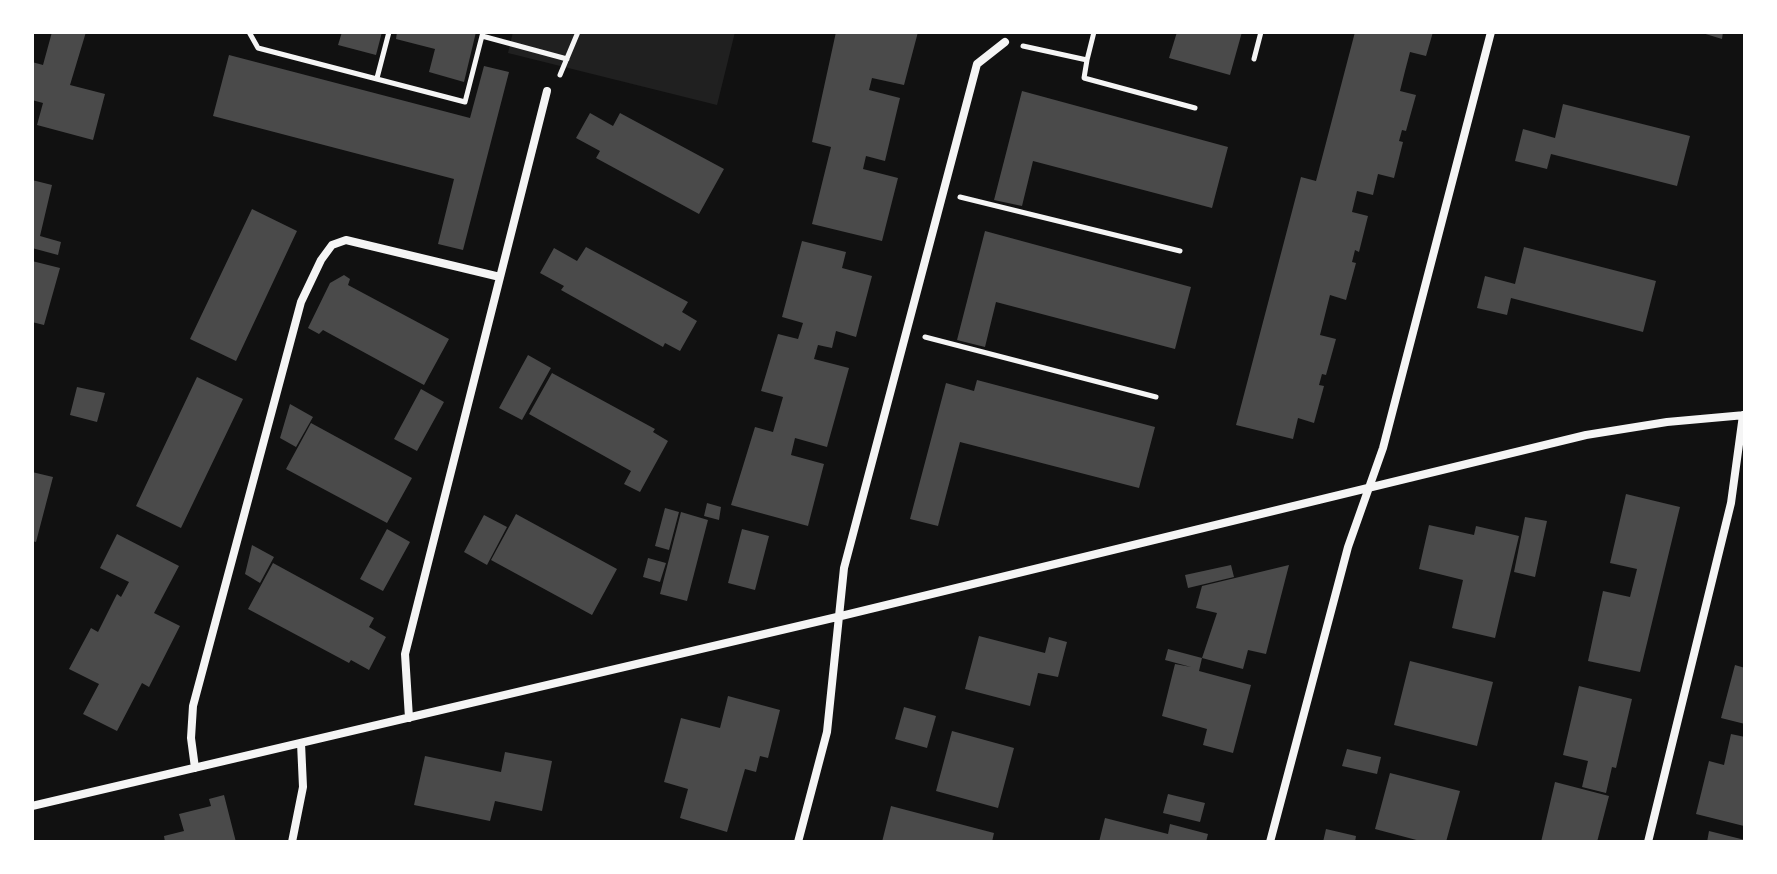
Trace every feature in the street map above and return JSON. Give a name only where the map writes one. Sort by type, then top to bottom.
[{"type":"street","points":[[1270,842],[1348,547],[1383,448],[1491,32]]},
{"type":"street","points":[[798,842],[827,732],[844,568],[977,64],[1005,42]]},
{"type":"street","points":[[409,718],[405,654],[547,91]]},
{"type":"street","points":[[195,768],[191,738],[193,706],[301,302],[321,260],[332,245],[346,240],[500,277]]},
{"type":"street","points":[[32,806],[837,617],[1586,435],[1667,422],[1744,415],[1731,503],[1648,842]]},
{"type":"street","points":[[292,842],[303,787],[301,743]]},
{"type":"path","points":[[249,32],[258,48],[465,102],[482,34],[567,59]]},
{"type":"path","points":[[377,78],[389,32]]},
{"type":"path","points":[[560,75],[578,32]]},
{"type":"path","points":[[1094,32],[1084,78],[1195,108]]},
{"type":"path","points":[[1254,59],[1261,32]]},
{"type":"path","points":[[1005,42],[1087,60]]},
{"type":"path","points":[[942,193],[1180,251]]},
{"type":"path","points":[[906,332],[1156,397]]},
{"type":"shaded area","points":[[513,32],[735,32],[717,105],[508,53]]},
{"type":"building","points":[[52,32],[86,32],[70,85],[105,94],[93,140],[37,125],[43,103],[32,100],[32,62],[43,65]]},
{"type":"building","points":[[342,32],[382,32],[376,55],[338,45]]},
{"type":"building","points":[[397,32],[476,32],[464,82],[429,72],[435,49],[396,39]]},
{"type":"building","points":[[836,32],[918,32],[904,85],[872,78],[869,90],[900,98],[885,161],[866,156],[863,169],[898,178],[882,241],[812,224],[831,147],[812,142]]},
{"type":"building","points":[[1177,32],[1242,32],[1230,75],[1169,58]]},
{"type":"building","points":[[1355,32],[1433,32],[1426,56],[1410,52],[1400,91],[1416,95],[1406,131],[1402,130],[1399,141],[1403,142],[1394,178],[1378,174],[1373,195],[1357,191],[1352,212],[1368,216],[1359,252],[1355,250],[1352,262],[1356,263],[1346,300],[1330,295],[1320,335],[1336,339],[1326,375],[1322,374],[1319,385],[1324,386],[1314,423],[1298,418],[1293,439],[1236,425],[1301,177],[1316,181]]},
{"type":"building","points":[[1699,32],[1723,32],[1722,39]]},
{"type":"building","points":[[229,55],[470,118],[484,66],[509,72],[463,250],[438,244],[454,179],[213,116]]},
{"type":"building","points":[[1022,91],[1228,147],[1212,208],[1033,161],[1022,206],[994,200]]},
{"type":"building","points":[[1563,104],[1690,136],[1677,186],[1551,154],[1547,169],[1515,161],[1523,129],[1555,138]]},
{"type":"building","points":[[590,113],[613,126],[620,113],[724,169],[699,214],[596,158],[600,151],[576,138]]},
{"type":"building","points":[[32,180],[52,185],[40,236],[61,242],[58,255],[32,248]]},
{"type":"building","points":[[252,209],[297,231],[236,361],[190,339]]},
{"type":"building","points":[[985,231],[1191,287],[1175,349],[996,302],[985,347],[957,340]]},
{"type":"building","points":[[802,241],[846,252],[842,268],[872,276],[856,337],[836,331],[832,348],[818,345],[814,359],[849,368],[827,447],[795,438],[791,455],[824,464],[808,526],[731,505],[755,427],[773,432],[783,397],[761,391],[778,334],[798,339],[803,323],[782,317]]},
{"type":"building","points":[[586,247],[688,302],[682,312],[697,321],[680,351],[665,343],[663,347],[561,290],[564,286],[540,273],[554,248],[577,261]]},
{"type":"building","points":[[1524,247],[1656,281],[1643,332],[1511,298],[1507,315],[1477,308],[1485,276],[1515,284]]},
{"type":"building","points":[[32,261],[60,268],[44,325],[32,322]]},
{"type":"building","points":[[344,275],[350,279],[348,285],[449,339],[424,385],[323,330],[319,334],[308,328],[330,283]]},
{"type":"building","points":[[528,355],[551,368],[522,420],[499,408]]},
{"type":"building","points":[[552,373],[655,429],[653,432],[668,441],[640,492],[624,484],[631,471],[529,414]]},
{"type":"building","points":[[197,377],[243,399],[181,528],[136,506]]},
{"type":"building","points":[[977,380],[1155,427],[1139,488],[960,442],[938,526],[910,519],[946,383],[974,391]]},
{"type":"building","points":[[77,387],[105,393],[97,422],[70,415]]},
{"type":"building","points":[[421,389],[444,402],[417,451],[394,439]]},
{"type":"building","points":[[290,404],[313,417],[296,447],[280,438]]},
{"type":"building","points":[[311,423],[412,478],[387,523],[286,469]]},
{"type":"building","points":[[32,472],[53,477],[36,542],[32,541]]},
{"type":"building","points":[[1626,494],[1680,507],[1640,672],[1588,661],[1603,591],[1630,597],[1637,569],[1610,563]]},
{"type":"building","points":[[707,503],[721,507],[719,520],[704,516]]},
{"type":"building","points":[[665,508],[679,512],[669,550],[655,546]]},
{"type":"building","points":[[681,512],[708,520],[687,601],[660,594]]},
{"type":"building","points":[[516,514],[617,569],[592,615],[491,560]]},
{"type":"building","points":[[484,515],[507,527],[487,565],[464,552]]},
{"type":"building","points":[[1525,517],[1547,521],[1535,577],[1514,572]]},
{"type":"building","points":[[1429,525],[1474,535],[1476,526],[1519,536],[1495,638],[1452,628],[1463,580],[1419,569]]},
{"type":"building","points":[[387,529],[410,542],[383,591],[360,579]]},
{"type":"building","points":[[742,529],[769,536],[755,590],[728,583]]},
{"type":"building","points":[[117,534],[179,566],[154,613],[180,626],[149,687],[142,683],[117,731],[83,714],[99,684],[69,669],[91,628],[98,632],[117,594],[121,597],[129,582],[100,568]]},
{"type":"building","points":[[252,545],[274,557],[260,583],[245,574]]},
{"type":"building","points":[[648,558],[666,563],[660,582],[643,577]]},
{"type":"building","points":[[273,563],[374,618],[369,627],[386,637],[369,670],[351,660],[349,663],[248,609]]},
{"type":"building","points":[[1231,565],[1234,577],[1188,588],[1185,575]]},
{"type":"building","points":[[1289,565],[1266,654],[1248,650],[1243,669],[1202,658],[1217,613],[1196,608],[1202,586]]},
{"type":"building","points":[[979,636],[1045,653],[1049,637],[1067,642],[1058,677],[1038,673],[1030,706],[965,689]]},
{"type":"building","points":[[1168,649],[1202,658],[1199,671],[1251,685],[1233,753],[1203,745],[1207,729],[1162,716],[1175,664],[1191,667],[1165,660]]},
{"type":"building","points":[[1410,661],[1493,682],[1477,746],[1394,725]]},
{"type":"building","points":[[1735,665],[1745,668],[1745,724],[1721,718]]},
{"type":"building","points":[[1579,686],[1632,699],[1616,768],[1612,767],[1606,793],[1582,787],[1588,761],[1563,755]]},
{"type":"building","points":[[728,696],[780,710],[768,758],[760,756],[756,772],[745,769],[727,832],[680,818],[688,789],[664,782],[681,718],[720,728]]},
{"type":"building","points":[[904,707],[936,716],[927,748],[895,739]]},
{"type":"building","points":[[952,731],[1014,748],[998,808],[936,791]]},
{"type":"building","points":[[1731,734],[1745,737],[1744,826],[1696,814],[1709,761],[1724,765]]},
{"type":"building","points":[[1347,749],[1381,757],[1377,774],[1342,766]]},
{"type":"building","points":[[505,752],[552,761],[542,811],[495,801],[490,821],[414,805],[425,756],[501,772]]},
{"type":"building","points":[[1390,773],[1460,791],[1446,842],[1424,842],[1375,829]]},
{"type":"building","points":[[1555,782],[1609,796],[1597,842],[1541,842]]},
{"type":"building","points":[[1168,794],[1205,803],[1200,822],[1163,813]]},
{"type":"building","points":[[224,795],[236,842],[165,842],[164,836],[184,831],[179,814],[211,806],[209,799]]},
{"type":"building","points":[[891,806],[994,833],[992,842],[882,842]]},
{"type":"building","points":[[1105,818],[1168,834],[1170,824],[1208,834],[1206,842],[1099,842]]},
{"type":"building","points":[[1326,829],[1356,836],[1355,842],[1323,842]]},
{"type":"building","points":[[1709,831],[1745,840],[1745,842],[1707,842]]}]
